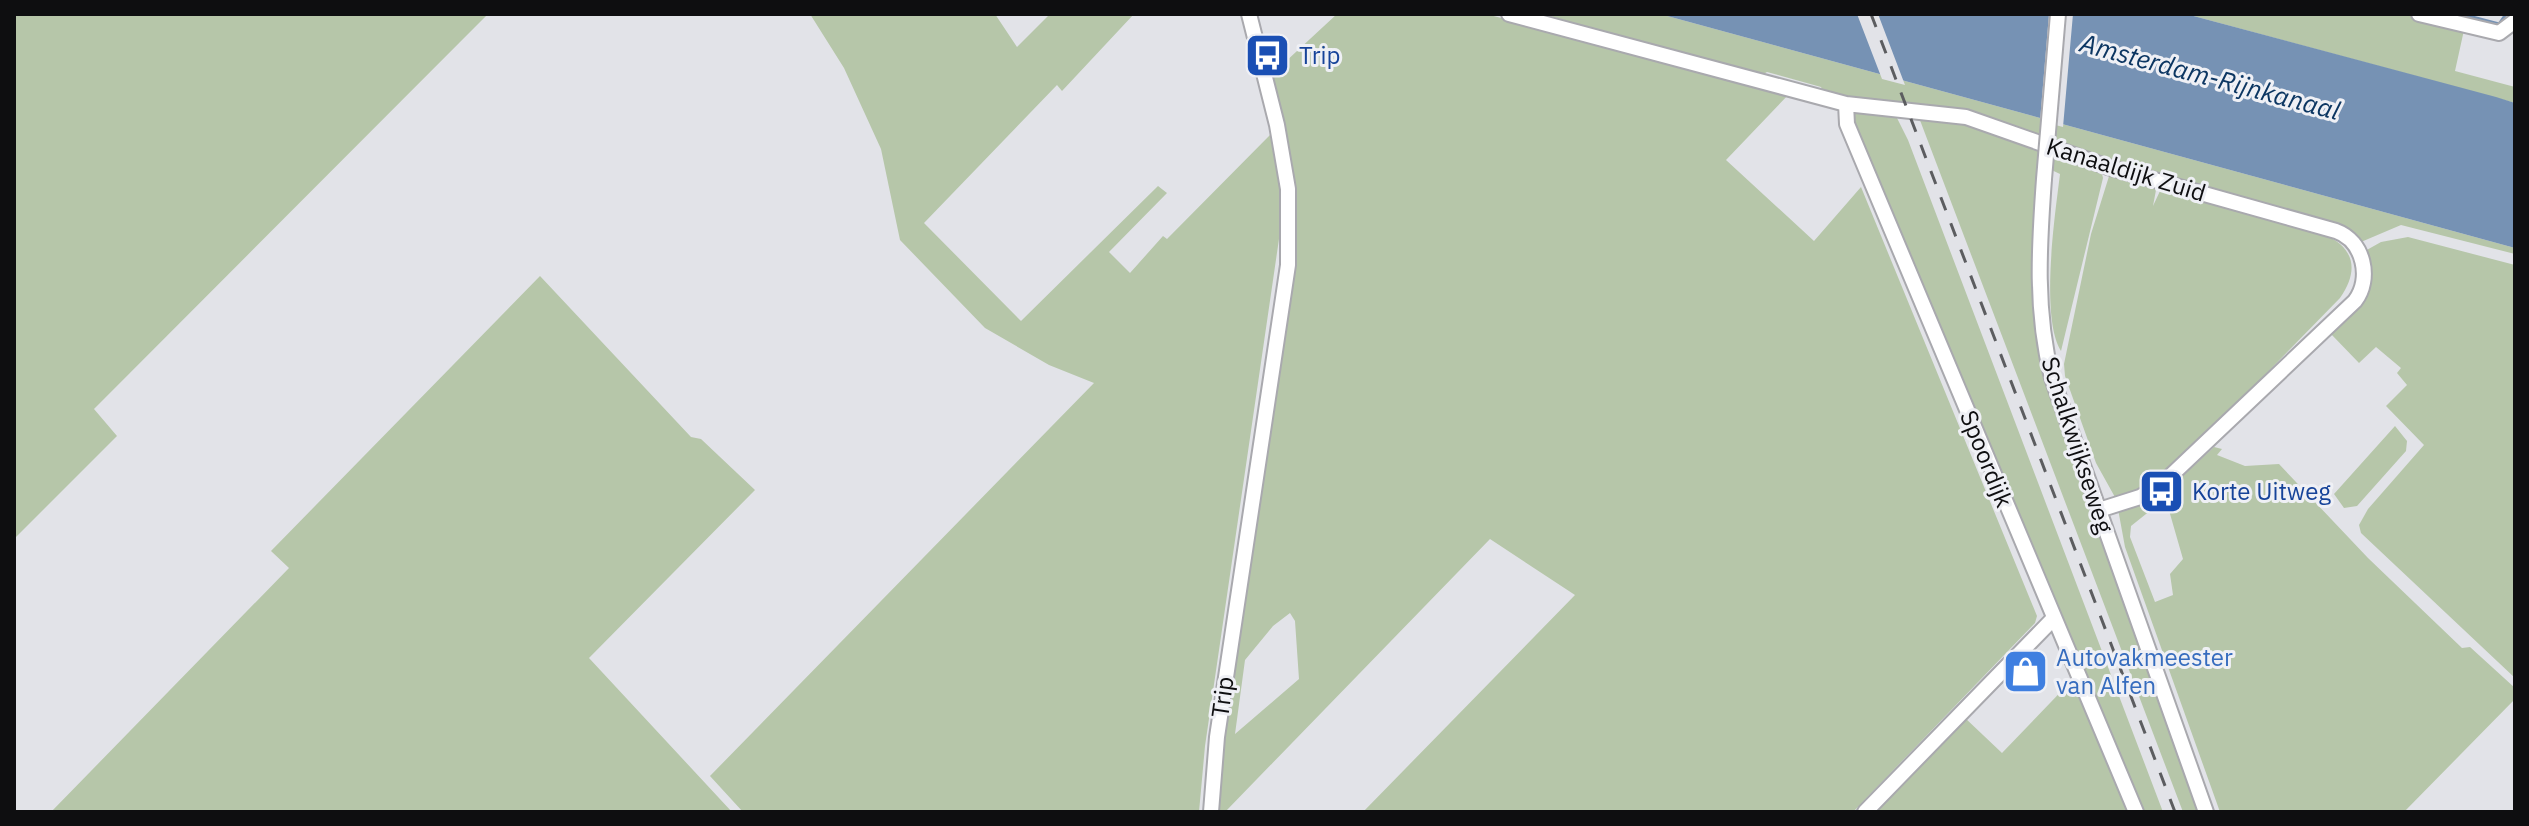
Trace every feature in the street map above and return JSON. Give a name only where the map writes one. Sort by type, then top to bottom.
[{"type":"street","name":"Trip","points":[[1211,812],[1217,737],[1288,265],[1288,189],[1277,125],[1249,14]]},
{"type":"street","name":"Kanaaldijk Zuid","points":[[1509,14],[1846,104],[1966,117],[2108,167],[2336,231],[2354,243],[2364,274],[2362,291],[2355,301],[2162,484],[2140,497],[2099,510]]},
{"type":"street","name":"Schalkwijkseweg","points":[[2058,14],[2038,269],[2042,332],[2052,378],[2206,812]]},
{"type":"street","points":[[2419,14],[2499,33],[2515,21]]},
{"type":"street","name":"Spoordijk","points":[[1846,104],[1847,124],[2052,620],[2136,812]]},
{"type":"street","points":[[1865,812],[2052,620]]},
{"type":"green space","points":[[14,14],[488,14],[94,409],[117,436],[14,539]]},
{"type":"green space","points":[[810,14],[995,14],[1017,47],[1050,14],[1134,14],[1062,91],[1057,85],[924,223],[1021,321],[1158,186],[1167,193],[1109,252],[1130,273],[1163,236],[1167,239],[1270,135],[1279,184],[1279,239],[1205,746],[1199,812],[743,812],[710,776],[1094,383],[1049,365],[985,328],[900,240],[881,149],[844,68]]},
{"type":"green space","points":[[1337,14],[1486,14],[1790,93],[1726,160],[1814,241],[1861,187],[2037,616],[2035,623],[1853,812],[1363,812],[1575,595],[1490,539],[1226,811],[1216,812],[1225,721],[1290,277],[1270,76]],"holes":[[[1290,613],[1295,621],[1299,679],[1235,734],[1245,660],[1273,626]]]},
{"type":"green space","points":[[1543,14],[1660,14],[2515,248],[2515,254],[2401,225],[2361,242],[2071,150],[2011,125],[1952,108],[1888,105],[1824,94],[1821,87],[1767,72],[1760,76]]},
{"type":"green space","points":[[2186,14],[2405,14],[2464,30],[2455,71],[2515,87],[2515,103]]},
{"type":"green space","points":[[1853,111],[1896,116],[1908,140],[2163,812],[2138,812],[1850,115]]},
{"type":"green space","points":[[1918,115],[1969,123],[2061,159],[2101,170],[2103,178],[2061,351],[2051,315],[2050,291],[2060,174],[2041,165],[2034,273],[2041,353],[2047,380],[2202,812],[2183,812]]},
{"type":"green space","points":[[2110,173],[2152,185],[2156,190],[2153,206],[2160,191],[2165,189],[2325,235],[2343,247],[2352,270],[2340,298],[2180,462],[2156,483],[2116,499],[2096,463],[2065,376],[2064,364],[2091,234]]},
{"type":"green space","points":[[2408,237],[2515,265],[2515,678],[2361,533],[2359,525],[2368,509],[2424,445],[2386,406],[2407,385],[2397,373],[2401,368],[2376,347],[2359,363],[2331,334],[2365,301],[2365,251],[2381,242]]},
{"type":"green space","points":[[540,276],[691,437],[701,439],[755,490],[589,658],[732,812],[51,812],[289,568],[271,551]]},
{"type":"green space","points":[[2395,426],[2407,441],[2406,451],[2357,506],[2344,508],[2334,494]]},
{"type":"green space","points":[[2214,447],[2222,449],[2217,455],[2245,466],[2279,464],[2368,558],[2462,648],[2470,647],[2515,688],[2515,699],[2404,812],[2220,812],[2125,547],[2118,509],[2147,499],[2151,510],[2131,526],[2130,537],[2155,602],[2173,595],[2170,574],[2183,559],[2164,493]]},
{"type":"green space","points":[[2075,677],[2133,812],[1872,812],[1964,717],[2002,753]]},
{"type":"water","name":"Amsterdam-Rijnkanaal","points":[[1660,14],[2186,14],[2496,97],[2515,103],[2515,248]]},
{"type":"pier","points":[[1857,14],[1878,14],[1905,85],[1882,79]]},
{"type":"pier","points":[[2049,14],[2073,14],[2063,127],[2040,121]]},
{"type":"waterway","points":[[2461,14],[2499,24],[2506,14]]},
{"type":"railway","points":[[1871,14],[2175,812]]},
{"type":"place","name":"Trip","points":[[1268,56]]},
{"type":"place","name":"Korte Uitweg","points":[[2161,492]]},
{"type":"place","name":"Autovakmeester van Alfen","points":[[2025,672]]}]
